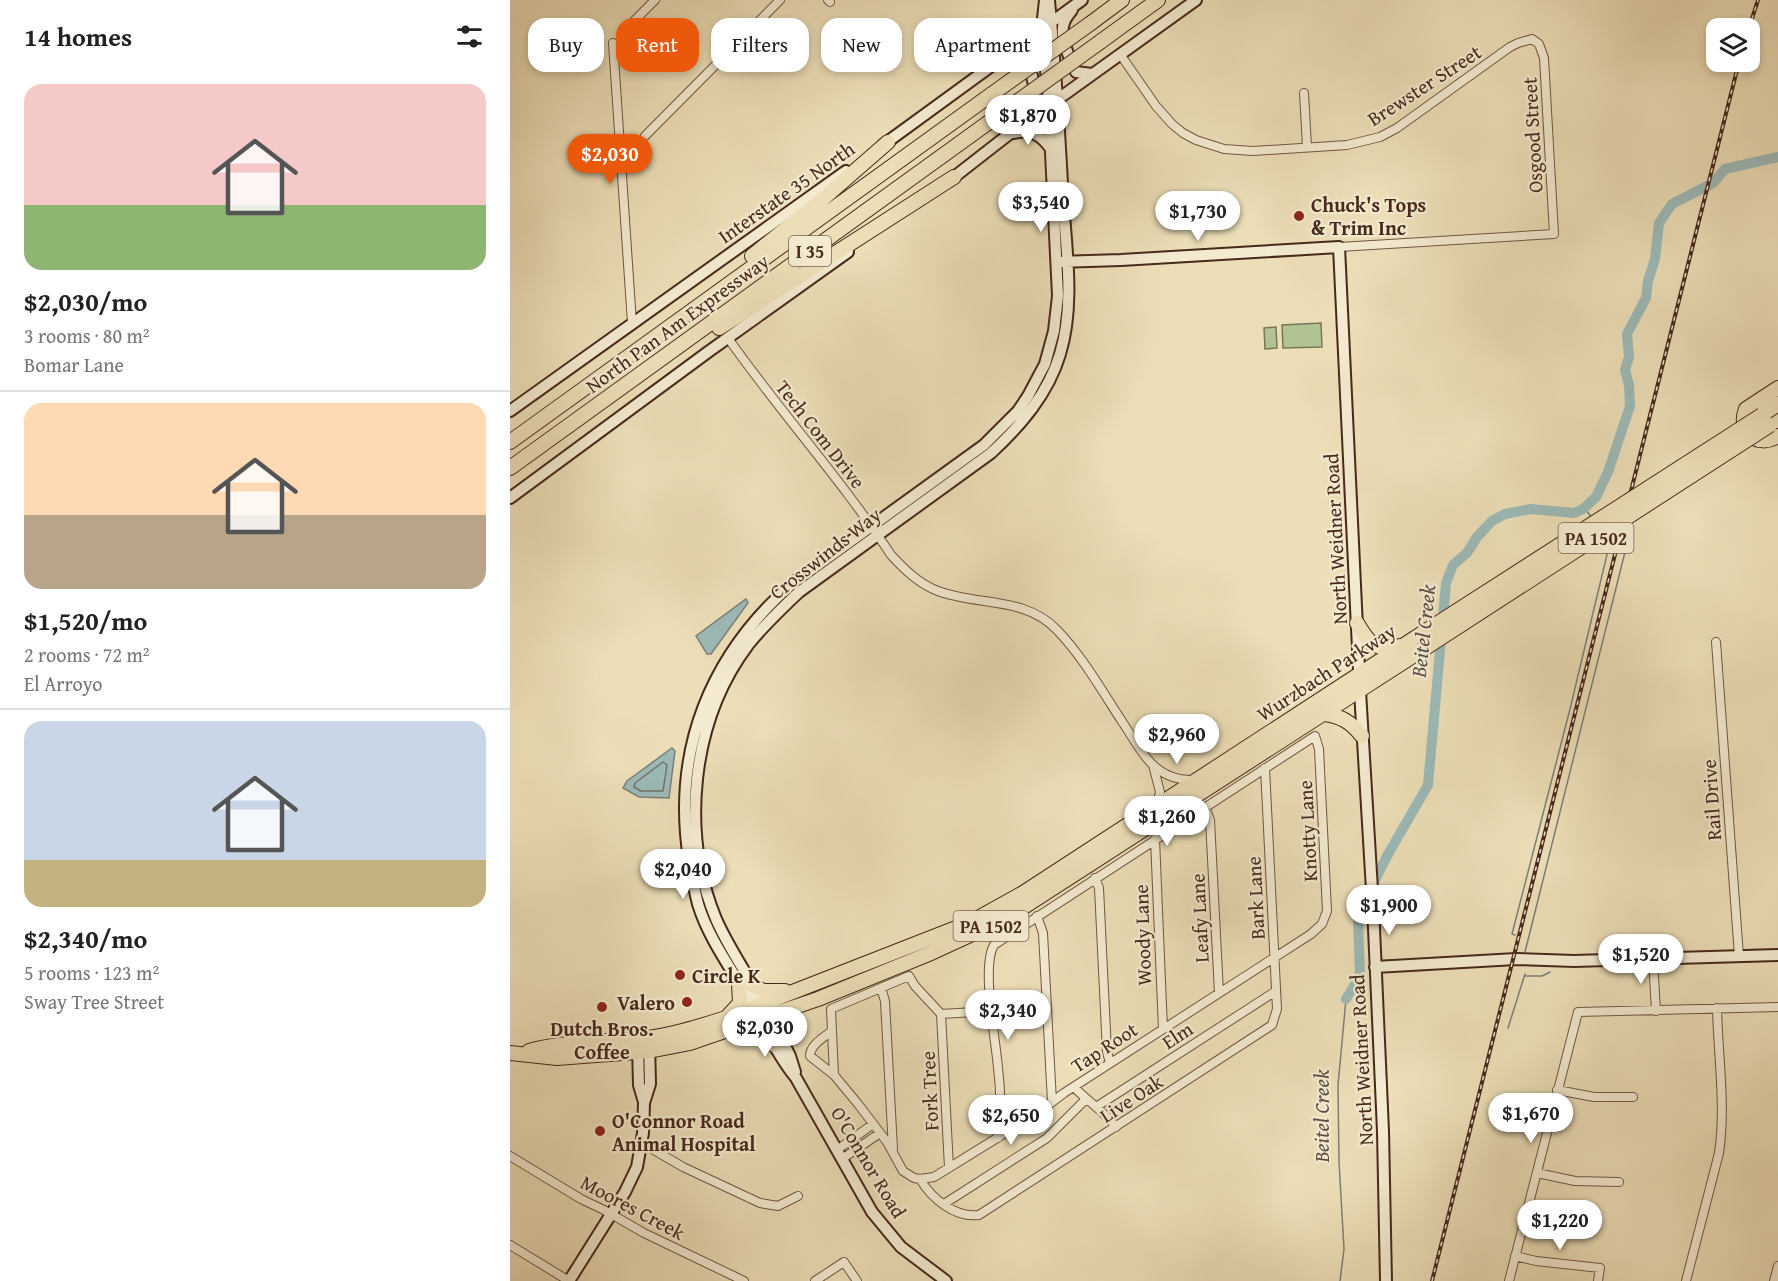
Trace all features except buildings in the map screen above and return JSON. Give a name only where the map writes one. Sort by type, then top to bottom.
[{"type":"highway","name":"North Pan Am Expressway","points":[[510,442],[1122,0]]},
{"type":"highway","name":"North Pan Am Expressway","points":[[510,468],[1158,0]]},
{"type":"highway","points":[[510,432],[605,373],[681,309],[779,236],[888,142]]},
{"type":"highway","points":[[618,390],[655,374],[738,315],[954,177]]},
{"type":"highway","points":[[1772,424],[1764,442],[1755,440],[1748,431],[1744,419],[1746,409],[1778,388]]},
{"type":"highway","name":"Wurzbach Parkway","points":[[765,1018],[931,953],[1005,919],[1772,424],[1778,404]]},
{"type":"highway","points":[[510,478],[584,424],[593,408]]},
{"type":"highway","name":"Wurzbach Parkway","points":[[758,1005],[949,931],[991,912],[1421,634],[1772,424]]},
{"type":"highway","points":[[1357,622],[1364,635],[1374,645],[1385,649],[1402,646]]},
{"type":"highway","points":[[1324,714],[1339,716],[1347,720],[1362,736]]},
{"type":"highway","points":[[728,1025],[740,1003],[745,984],[763,991],[793,991]]},
{"type":"highway","points":[[516,1053],[556,1047],[690,1043],[728,1025],[758,1005]]},
{"type":"highway","points":[[728,1025],[755,1032],[778,1043],[784,1023],[796,1007]]},
{"type":"highway","points":[[728,1025],[765,1018]]},
{"type":"main road","points":[[1048,0],[1061,7],[1079,2]]},
{"type":"main road","points":[[1047,18],[1048,0]]},
{"type":"main road","points":[[510,498],[1196,0]]},
{"type":"main road","points":[[1079,2],[1064,22],[1066,48],[1076,72],[1093,74]]},
{"type":"main road","name":"Interstate 35 North","points":[[1052,21],[1079,2]]},
{"type":"main road","name":"Interstate 35 North","points":[[510,411],[888,142],[982,72]]},
{"type":"main road","points":[[1024,123],[1037,97],[1031,72]]},
{"type":"main road","points":[[1051,72],[1062,262]]},
{"type":"main road","points":[[1053,102],[1051,149],[1062,262]]},
{"type":"main road","points":[[1008,135],[1024,131],[1033,133],[1044,140],[1051,149]]},
{"type":"main road","points":[[1062,262],[1121,261],[1339,247]]},
{"type":"main road","name":"North Weidner Road","points":[[1339,247],[1362,736],[1372,877],[1383,1142],[1386,1281]]},
{"type":"main road","name":"Crosswinds Way","points":[[758,1005],[745,984],[709,901],[693,846],[684,799],[692,742],[704,704],[720,670],[739,640],[777,596],[874,531],[984,445],[1033,399],[1054,331],[1062,262]]},
{"type":"main road","points":[[1375,967],[1516,959],[1653,959],[1778,955]]},
{"type":"main road","name":"O'Connor Road","points":[[758,1005],[778,1043],[790,1056],[796,1078],[872,1212],[887,1232],[917,1261],[946,1281]]},
{"type":"main road","points":[[569,1281],[611,1215],[637,1167],[642,1143],[644,1103],[639,1085],[644,1045]]},
{"type":"street","points":[[637,18],[655,0]]},
{"type":"street","points":[[645,135],[780,0]]},
{"type":"street","name":"Brewster Street","points":[[1120,54],[1163,115],[1172,124],[1196,140],[1234,150],[1357,143],[1387,133],[1510,47],[1532,39]]},
{"type":"street","name":"Osgood Street","points":[[1339,247],[1554,234],[1545,58],[1539,44],[1532,39]]},
{"type":"street","points":[[613,44],[632,324]]},
{"type":"street","points":[[1304,93],[1307,147]]},
{"type":"street","name":"Tech Com Drive","points":[[728,338],[902,567],[925,585],[951,596],[1008,603],[1020,607],[1053,626],[1072,645],[1153,765],[1174,779],[1197,779]]},
{"type":"street","name":"Rail Drive","points":[[1716,642],[1740,956]]},
{"type":"street","name":"Knotty Lane","points":[[1265,768],[1315,736],[1319,749],[1327,911],[1322,924]]},
{"type":"street","name":"Tech Com Drive","points":[[1153,765],[1160,792],[1157,805]]},
{"type":"street","points":[[998,1138],[999,1071],[992,1011],[990,952],[994,945],[1265,768]]},
{"type":"street","name":"Bark Lane","points":[[1265,768],[1277,1009],[1272,1025]]},
{"type":"street","name":"Leafy Lane","points":[[1205,807],[1210,820],[1219,993]]},
{"type":"street","name":"Woody Lane","points":[[1155,839],[1163,1029]]},
{"type":"street","points":[[1095,878],[1099,888],[1107,1052],[1110,1063]]},
{"type":"street","points":[[1037,916],[1043,933],[1052,1102]]},
{"type":"street","name":"Tap Root","points":[[920,1179],[934,1177],[998,1138],[1322,924]]},
{"type":"street","points":[[1653,959],[1656,1011]]},
{"type":"street","points":[[834,1075],[831,1010],[881,987],[909,976],[915,986],[941,1014],[992,1011]]},
{"type":"street","points":[[881,987],[885,1001],[894,1154]]},
{"type":"street","name":"Elm","points":[[1096,1107],[1276,991]]},
{"type":"street","points":[[1509,1281],[1578,1012],[1778,1007]]},
{"type":"street","points":[[1686,1281],[1719,1153],[1722,1133],[1717,1008]]},
{"type":"street","name":"Fork Tree","points":[[941,1014],[949,1167]]},
{"type":"street","name":"Live Oak","points":[[944,1204],[959,1213],[976,1215],[1272,1025]]},
{"type":"street","points":[[832,1031],[814,1046],[810,1053],[812,1059],[834,1075],[880,1132],[907,1175],[920,1179],[927,1190],[944,1204],[1047,1138],[1086,1099]]},
{"type":"street","points":[[1074,1087],[1116,1127]]},
{"type":"street","points":[[1557,1090],[1594,1097],[1633,1097]]},
{"type":"street","points":[[839,1154],[873,1124]]},
{"type":"street","points":[[839,1154],[880,1132]]},
{"type":"street","points":[[642,1143],[683,1167],[760,1203],[778,1206],[798,1196]]},
{"type":"street","name":"Moores Creek","points":[[510,1156],[581,1199],[660,1241],[744,1281]]},
{"type":"street","points":[[1537,1173],[1575,1180],[1619,1182]]},
{"type":"street","points":[[510,1245],[569,1281]]},
{"type":"street","points":[[1515,1256],[1536,1261],[1600,1268],[1598,1281]]},
{"type":"street","points":[[815,1281],[844,1262],[856,1281]]},
{"type":"street","points":[[1774,1281],[1778,1266]]},
{"type":"green space","points":[[1321,323],[1322,347],[1283,348],[1282,325]]},
{"type":"green space","points":[[1276,327],[1277,348],[1265,349],[1264,328]]},
{"type":"water","points":[[746,599],[748,603],[711,654],[707,654],[696,636]]},
{"type":"water","points":[[672,748],[675,751],[669,798],[639,797],[623,788],[627,781]]},
{"type":"waterway","name":"Beitel Creek","points":[[1346,999],[1360,976],[1358,919],[1363,904],[1387,856],[1428,785],[1446,583],[1453,565],[1467,553],[1477,537],[1492,521],[1505,514],[1531,509],[1574,513],[1583,509],[1596,497],[1608,472],[1630,406],[1629,385],[1625,370],[1629,357],[1627,334],[1646,298],[1648,281],[1655,259],[1659,223],[1672,204],[1713,183],[1725,169],[1778,157]]},
{"type":"waterway","points":[[1585,508],[1591,517]]},
{"type":"waterway","points":[[1525,952],[1629,536]]},
{"type":"waterway","points":[[1515,935],[1512,934],[1610,542],[1607,538]]},
{"type":"waterway","points":[[1525,976],[1542,976],[1550,972]]},
{"type":"waterway","points":[[1508,1028],[1525,974]]},
{"type":"waterway","name":"Beitel Creek","points":[[1340,1281],[1344,1249],[1339,1162],[1338,1085],[1346,999]]},
{"type":"railway","points":[[1752,18],[1758,0]]},
{"type":"railway","points":[[1432,1281],[1736,72]]},
{"type":"place","name":"Chuck's Tops & Trim Inc","points":[[1299,216]]},
{"type":"place","name":"Circle K","points":[[680,975]]},
{"type":"place","name":"Valero","points":[[687,1002]]},
{"type":"place","name":"Dutch Bros. Coffee","points":[[602,1007]]},
{"type":"place","name":"O'Connor Road Animal Hospital","points":[[600,1131]]}]
